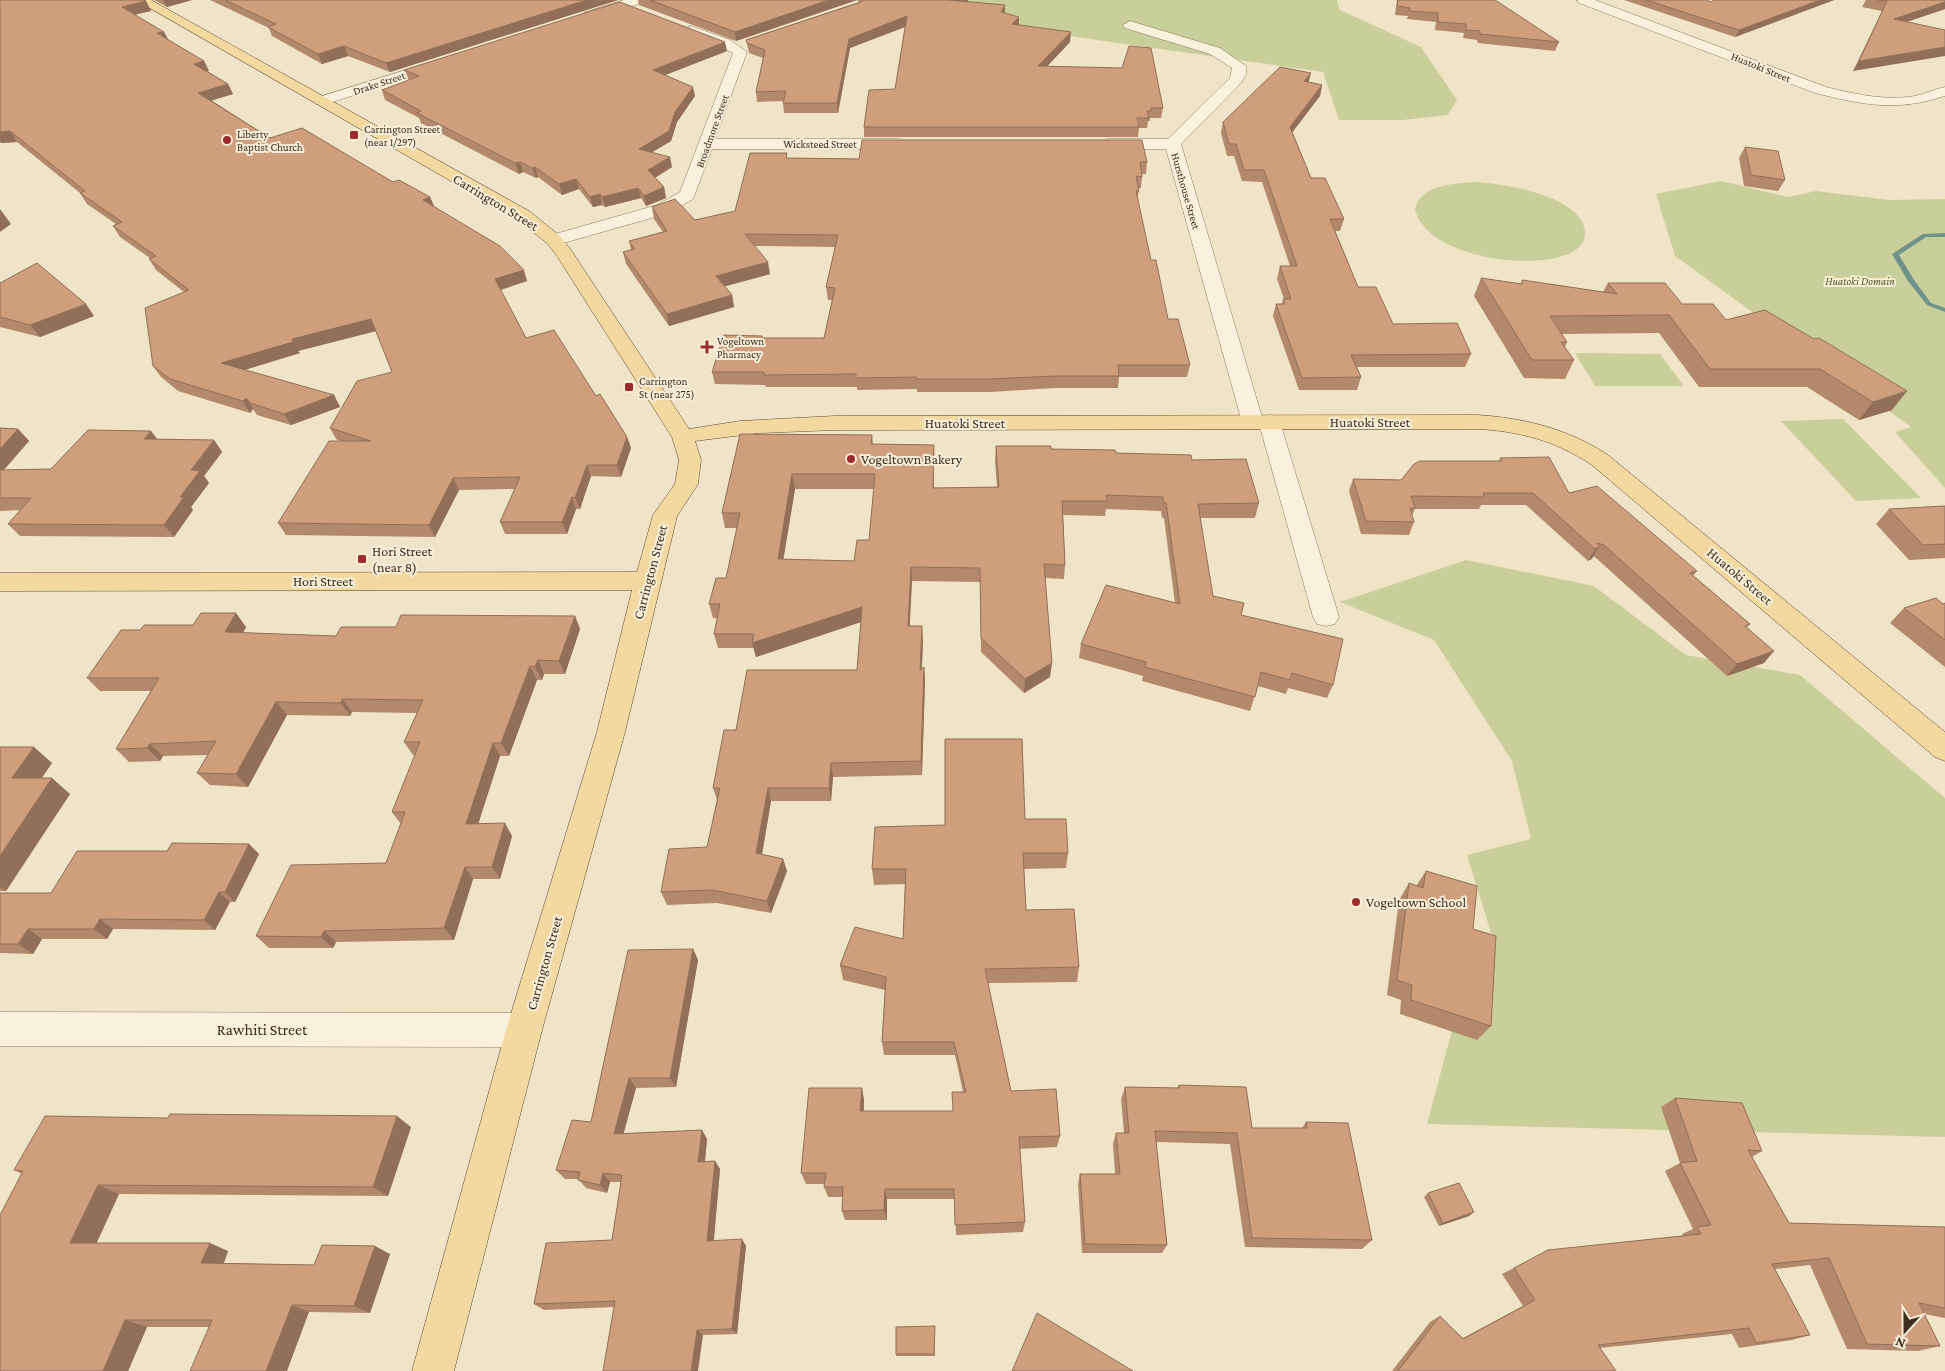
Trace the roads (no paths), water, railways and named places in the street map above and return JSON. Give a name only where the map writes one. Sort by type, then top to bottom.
[{"type":"main road","name":"Carrington Street","points":[[142,0],[522,215],[554,240],[565,254],[683,437],[690,460],[686,484],[665,515],[647,581],[611,732],[524,1030],[433,1371]]},
{"type":"main road","name":"Huatoki Street","points":[[683,437],[707,431],[835,423],[1504,423],[1529,428],[1573,443],[1600,460],[1945,749]]},
{"type":"main road","name":"Hori Street","points":[[0,582],[647,581]]},
{"type":"street","name":"Huatoki Street","points":[[1583,0],[1831,93],[1889,102],[1924,100],[1945,91]]},
{"type":"street","points":[[577,20],[634,6]]},
{"type":"street","name":"Hursthouse Street","points":[[1130,25],[1215,51],[1226,56],[1238,66],[1239,75],[1236,80],[1177,137],[1173,144],[1261,422],[1326,617]]},
{"type":"street","name":"Broadmore Street","points":[[554,240],[663,209],[678,202],[687,195],[738,62],[742,46],[679,26]]},
{"type":"street","name":"Drake Street","points":[[321,101],[455,59]]},
{"type":"street","name":"Wicksteed Street","points":[[707,144],[914,144]]},
{"type":"street","points":[[1092,144],[1173,144]]},
{"type":"street","name":"Rawhiti Street","points":[[0,1029],[524,1030]]},
{"type":"waterway","points":[[1945,235],[1925,235],[1895,254],[1911,281],[1929,304],[1945,310]]},
{"type":"place","name":"Carrington Street (near 1/297)","points":[[354,135]]},
{"type":"place","name":"Liberty Baptist Church","points":[[227,140]]},
{"type":"place","name":"Vogeltown Pharmacy","points":[[707,347]]},
{"type":"place","name":"Carrington St (near 275)","points":[[629,387]]},
{"type":"place","name":"Vogeltown Bakery","points":[[851,459]]},
{"type":"place","name":"Hori Street (near 8)","points":[[362,559]]},
{"type":"place","name":"Vogeltown School","points":[[1356,902]]},
{"type":"park label","name":"Huatoki Domain","points":[[1860,281]]}]
